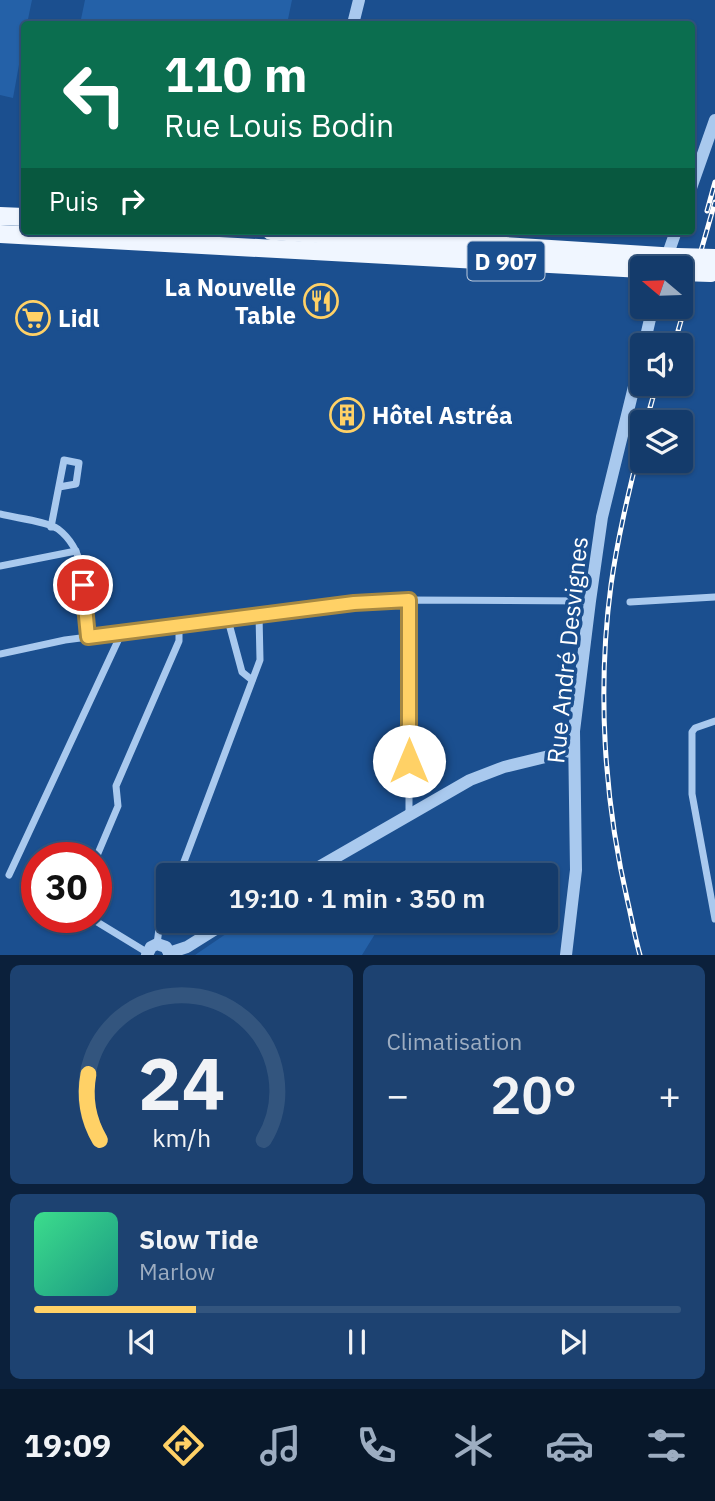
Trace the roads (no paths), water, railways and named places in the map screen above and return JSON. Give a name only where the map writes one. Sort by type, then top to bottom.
[{"type":"main road","points":[[0,216],[21,217]]},
{"type":"main road","name":"D 907","points":[[0,234],[21,234]]},
{"type":"main road","name":"D 907","points":[[76,235],[305,238],[630,261]]},
{"type":"main road","name":"D 907","points":[[305,238],[630,268]]},
{"type":"main road","name":"D 907","points":[[693,266],[714,267]]},
{"type":"street","points":[[354,21],[359,0]]},
{"type":"street","points":[[695,177],[715,120]]},
{"type":"street","points":[[672,256],[676,235]]},
{"type":"street","name":"Rue André Desvignes","points":[[566,955],[576,870],[574,731],[602,517],[632,396]]},
{"type":"street","points":[[51,527],[59,487]]},
{"type":"street","points":[[0,514],[57,528],[76,551],[82,564],[88,637]]},
{"type":"street","points":[[0,566],[76,551]]},
{"type":"street","points":[[630,602],[715,597]]},
{"type":"street","points":[[409,600],[409,814]]},
{"type":"street","points":[[0,654],[122,632],[354,603],[409,600],[590,601]]},
{"type":"street","points":[[184,863],[260,660],[259,615]]},
{"type":"street","points":[[228,620],[242,672],[253,680]]},
{"type":"street","points":[[103,842],[118,806],[116,786],[179,640],[180,626]]},
{"type":"street","points":[[9,875],[122,632]]},
{"type":"street","points":[[715,721],[695,728],[692,732],[692,793],[715,919]]},
{"type":"street","points":[[325,863],[470,780],[493,771],[574,750]]},
{"type":"street","points":[[112,930],[151,951],[166,947],[170,954],[209,933]]},
{"type":"street","points":[[151,951],[158,933]]},
{"type":"railway","points":[[707,211],[715,182]]},
{"type":"railway","points":[[677,333],[715,202]]},
{"type":"railway","points":[[649,410],[653,396]]},
{"type":"railway","points":[[634,473],[611,585],[604,664],[604,705],[613,825],[640,955]]},
{"type":"place","name":"La Nouvelle Table","points":[[321,301]]},
{"type":"place","name":"Lidl","points":[[33,318]]},
{"type":"place","name":"Hôtel Astréa","points":[[347,415]]}]
